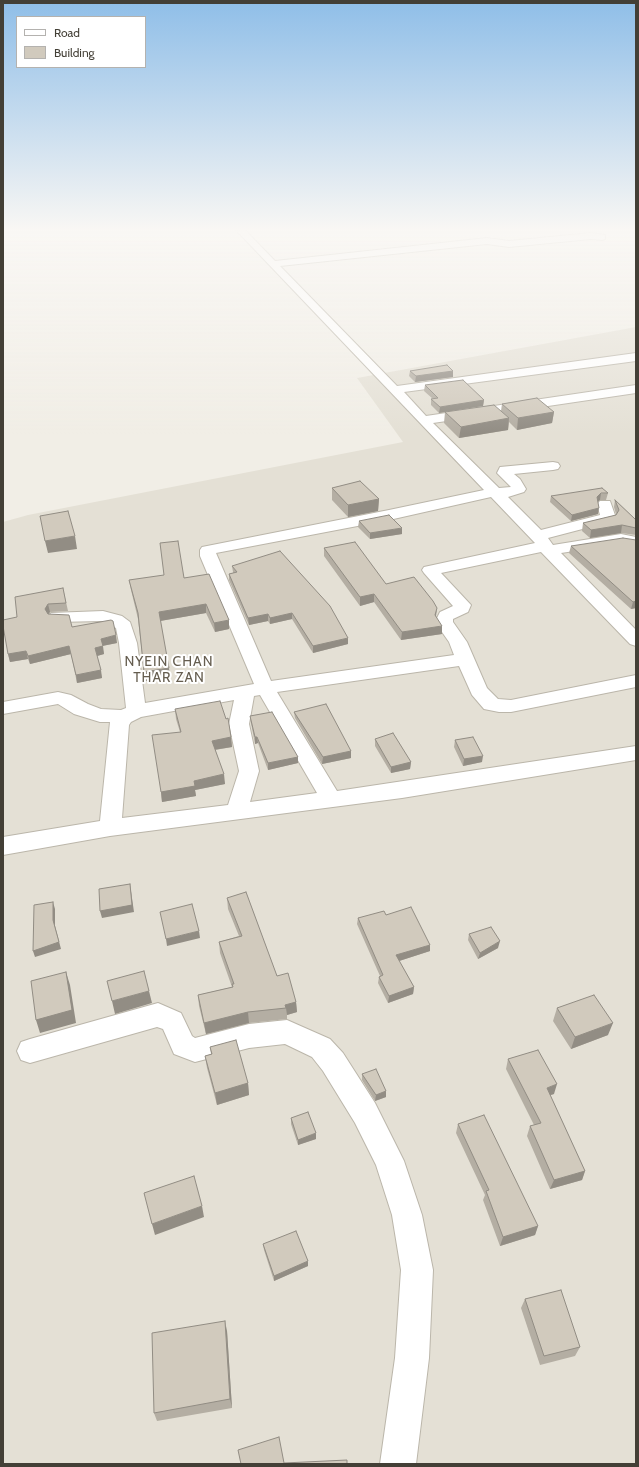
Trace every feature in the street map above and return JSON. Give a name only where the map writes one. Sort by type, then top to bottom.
[{"type":"street","points":[[305,297],[635,638]]},
{"type":"street","points":[[394,390],[636,357]]},
{"type":"street","points":[[423,420],[636,389]]},
{"type":"street","points":[[332,800],[266,688],[208,556],[208,550],[389,515],[494,492],[508,493],[519,489],[515,482],[504,473],[504,470],[508,468],[553,466]]},
{"type":"street","points":[[605,504],[608,518],[544,544],[430,570],[462,605],[462,608],[446,616],[444,622],[458,642],[479,692],[491,704],[511,706],[636,681]]},
{"type":"street","points":[[544,544],[621,539],[636,542]]},
{"type":"street","points":[[57,617],[102,616],[116,620],[124,626],[128,643],[130,714],[119,724],[110,828]]},
{"type":"street","points":[[3,708],[58,698],[64,699],[81,708],[100,714],[130,714],[245,691],[465,659]]},
{"type":"street","points":[[236,812],[249,771],[239,724],[245,691]]},
{"type":"street","points":[[3,846],[110,828],[402,790],[636,752]]},
{"type":"street","points":[[30,1051],[158,1015],[172,1021],[183,1045],[195,1050],[249,1036],[287,1032],[321,1048],[334,1062],[366,1113],[389,1161],[407,1215],[417,1270],[412,1358],[398,1464]]},
{"type":"shaded area","points":[[636,327],[636,1464],[3,1464],[3,522],[28,515],[403,442],[357,378]]},
{"type":"building","points":[[447,365],[453,371],[416,376],[410,371]]},
{"type":"building","points":[[463,380],[484,400],[440,407],[431,399],[438,398],[425,385]]},
{"type":"building","points":[[537,398],[554,412],[518,418],[502,404]]},
{"type":"building","points":[[494,405],[509,418],[461,427],[445,412]]},
{"type":"building","points":[[360,481],[379,499],[348,505],[332,488]]},
{"type":"building","points":[[602,488],[608,493],[601,493],[597,497],[599,508],[572,515],[551,496]]},
{"type":"building","points":[[615,500],[636,519],[636,528],[622,525],[591,530],[583,523],[616,515],[619,510]]},
{"type":"building","points":[[68,511],[75,536],[45,541],[40,516]]},
{"type":"building","points":[[389,515],[402,528],[370,533],[359,521]]},
{"type":"building","points":[[623,538],[636,540],[636,601],[633,602],[571,546]]},
{"type":"building","points":[[178,541],[184,578],[209,574],[229,620],[214,623],[206,604],[159,612],[169,668],[144,672],[138,613],[129,580],[164,575],[160,543]]},
{"type":"building","points":[[355,542],[386,584],[414,577],[437,608],[435,615],[442,626],[402,632],[374,594],[360,597],[324,548]]},
{"type":"building","points":[[280,551],[330,606],[348,638],[313,646],[292,613],[270,618],[268,614],[248,618],[229,574],[237,572],[232,566]]},
{"type":"building","points":[[63,588],[66,603],[48,604],[45,609],[48,614],[69,615],[72,627],[111,620],[113,621],[116,635],[101,639],[103,646],[95,648],[101,670],[76,675],[69,646],[28,656],[26,651],[8,654],[3,620],[17,617],[15,597]]},
{"type":"building","points":[[220,701],[226,719],[228,718],[231,737],[212,741],[224,774],[194,781],[195,786],[161,792],[152,735],[181,732],[175,709]]},
{"type":"building","points":[[326,704],[351,751],[323,757],[294,712]]},
{"type":"building","points":[[272,712],[298,757],[268,763],[257,737],[255,737],[250,716]]},
{"type":"building","points":[[393,733],[411,762],[391,767],[375,739]]},
{"type":"building","points":[[473,737],[483,756],[464,759],[455,740]]},
{"type":"building","points":[[130,884],[132,905],[100,911],[99,889]]},
{"type":"building","points":[[246,892],[277,976],[288,973],[296,1002],[285,1005],[286,1008],[248,1012],[204,1023],[198,995],[233,987],[232,984],[234,984],[219,942],[242,936],[227,898]]},
{"type":"building","points":[[53,902],[53,920],[59,942],[33,951],[34,905]]},
{"type":"building","points":[[192,904],[199,931],[166,939],[160,912]]},
{"type":"building","points":[[411,907],[430,945],[396,955],[414,987],[389,996],[379,977],[383,975],[358,918],[384,911],[386,915]]},
{"type":"building","points":[[491,927],[500,941],[480,953],[469,934]]},
{"type":"building","points":[[144,971],[149,991],[112,1001],[107,981]]},
{"type":"building","points":[[66,972],[72,1010],[36,1020],[31,981]]},
{"type":"building","points":[[594,995],[613,1023],[575,1037],[557,1008]]},
{"type":"building","points":[[236,1040],[248,1083],[215,1093],[205,1056],[212,1054],[210,1047]]},
{"type":"building","points":[[538,1050],[557,1084],[547,1088],[585,1171],[554,1180],[530,1126],[541,1123],[508,1059]]},
{"type":"building","points":[[376,1069],[386,1091],[376,1095],[362,1074]]},
{"type":"building","points":[[308,1112],[316,1133],[298,1140],[291,1118]]},
{"type":"building","points":[[484,1115],[538,1226],[503,1237],[486,1191],[489,1190],[458,1124]]},
{"type":"building","points":[[194,1176],[202,1206],[152,1224],[144,1193]]},
{"type":"building","points":[[296,1231],[308,1261],[274,1276],[263,1244]]},
{"type":"building","points":[[561,1290],[580,1347],[544,1356],[525,1299]]},
{"type":"building","points":[[225,1321],[230,1399],[154,1413],[152,1333]]},
{"type":"building","points":[[279,1437],[284,1463],[347,1460],[347,1464],[241,1464],[238,1450]]},
{"type":"district","name":"NYEIN CHAN THAR ZAN","points":[[169,670]]}]
